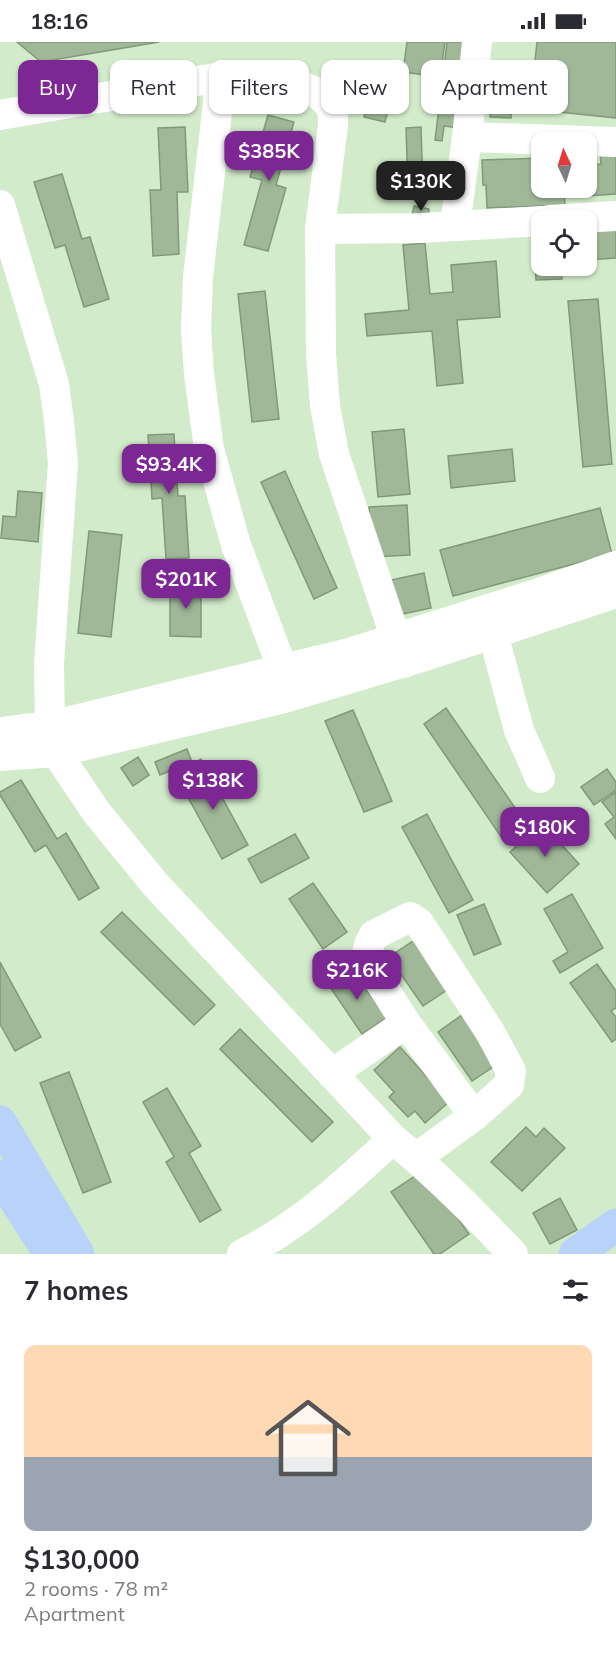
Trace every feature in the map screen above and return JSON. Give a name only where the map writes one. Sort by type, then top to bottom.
[{"type":"main road","points":[[0,1122],[78,1254]]},
{"type":"main road","points":[[0,1176],[50,1254]]},
{"type":"main road","points":[[575,1254],[616,1226]]},
{"type":"street","points":[[455,226],[477,42]]},
{"type":"street","points":[[0,115],[209,79]]},
{"type":"street","points":[[309,89],[316,92],[330,105],[333,115],[320,229],[321,354],[328,425],[334,454],[400,650]]},
{"type":"street","points":[[217,114],[198,277],[196,328],[199,374],[209,449],[236,545],[283,670]]},
{"type":"street","points":[[467,137],[616,142]]},
{"type":"street","points":[[0,205],[54,384],[60,431],[63,463],[49,664],[53,739],[97,813],[155,884],[393,1139],[416,1158],[513,1254]]},
{"type":"street","points":[[597,217],[616,216]]},
{"type":"street","points":[[320,229],[421,228],[531,222]]},
{"type":"street","points":[[0,732],[53,739],[285,698],[400,650],[616,566]]},
{"type":"street","points":[[0,756],[283,670],[350,652],[400,650],[493,634],[616,593]]},
{"type":"street","points":[[493,634],[519,730],[540,778]]},
{"type":"street","points":[[416,1158],[474,1116],[509,1085],[510,1071],[490,1032],[418,923],[410,917],[374,935],[370,940],[367,955],[369,965],[406,1023],[474,1116]]},
{"type":"street","points":[[332,1074],[406,1023]]},
{"type":"street","points":[[242,1254],[294,1223],[327,1199],[393,1139]]},
{"type":"building","points":[[17,42],[159,42],[53,60],[39,60]]},
{"type":"building","points":[[407,42],[445,42],[442,60],[421,60],[421,74],[409,73],[409,60],[405,60]]},
{"type":"building","points":[[447,42],[470,42],[468,60],[445,60]]},
{"type":"building","points":[[537,42],[616,42],[616,118],[568,113],[568,60],[535,60]]},
{"type":"building","points":[[365,114],[387,114],[385,122],[364,117]]},
{"type":"building","points":[[438,114],[461,114],[459,128],[444,126],[442,141],[435,140]]},
{"type":"building","points":[[490,114],[511,114],[511,118],[490,117]]},
{"type":"building","points":[[268,115],[294,122],[276,185],[286,188],[268,251],[244,245],[262,180],[250,177]]},
{"type":"building","points":[[185,127],[188,192],[177,192],[179,254],[153,256],[150,190],[161,190],[158,128]]},
{"type":"building","points":[[421,127],[423,187],[408,187],[406,128]]},
{"type":"building","points":[[616,151],[616,194],[597,195],[597,164],[601,164],[600,152]]},
{"type":"building","points":[[531,158],[531,198],[565,198],[565,205],[487,208],[482,160]]},
{"type":"building","points":[[62,174],[82,239],[90,237],[109,299],[84,307],[65,245],[55,248],[34,182]]},
{"type":"building","points":[[414,206],[429,209],[428,218],[412,215]]},
{"type":"building","points":[[616,226],[616,258],[597,259],[597,227]]},
{"type":"building","points":[[425,243],[430,294],[453,292],[451,265],[496,261],[500,317],[457,320],[463,383],[437,386],[432,331],[367,336],[365,314],[409,310],[403,245]]},
{"type":"building","points":[[536,276],[562,276],[562,279],[536,280]]},
{"type":"building","points":[[265,291],[279,419],[252,422],[238,294]]},
{"type":"building","points":[[598,299],[612,464],[583,467],[568,301]]},
{"type":"building","points":[[404,429],[410,494],[378,497],[372,432]]},
{"type":"building","points":[[174,434],[178,496],[185,496],[189,558],[166,559],[162,498],[152,499],[148,435]]},
{"type":"building","points":[[512,449],[515,481],[451,488],[448,456]]},
{"type":"building","points":[[285,471],[337,588],[314,599],[261,482]]},
{"type":"building","points":[[18,491],[42,493],[38,542],[1,538],[3,516],[16,517]]},
{"type":"building","points":[[407,505],[410,555],[371,557],[369,507]]},
{"type":"building","points":[[600,508],[612,554],[453,596],[440,550]]},
{"type":"building","points":[[89,531],[122,535],[111,637],[78,633]]},
{"type":"building","points":[[424,573],[431,608],[398,615],[391,580]]},
{"type":"building","points":[[170,584],[201,585],[201,637],[170,636]]},
{"type":"building","points":[[446,708],[529,828],[506,844],[424,724]]},
{"type":"building","points":[[353,710],[392,801],[364,812],[325,721]]},
{"type":"building","points":[[187,749],[192,762],[160,775],[155,762]]},
{"type":"building","points":[[138,757],[149,775],[133,786],[121,768]]},
{"type":"building","points":[[201,759],[248,845],[222,859],[180,783],[190,777],[185,768]]},
{"type":"building","points":[[607,769],[616,782],[616,790],[594,805],[581,787]]},
{"type":"building","points":[[21,780],[57,839],[66,833],[99,888],[79,900],[46,845],[35,852],[0,795],[0,792]]},
{"type":"building","points":[[616,792],[616,839],[605,824],[614,817],[602,802]]},
{"type":"building","points":[[427,814],[473,900],[449,913],[402,827]]},
{"type":"building","points":[[542,823],[579,864],[547,893],[510,852]]},
{"type":"building","points":[[295,834],[309,858],[261,883],[248,859]]},
{"type":"building","points":[[313,883],[347,932],[323,949],[289,899]]},
{"type":"building","points":[[572,894],[603,948],[560,973],[553,961],[568,952],[544,909]]},
{"type":"building","points":[[484,904],[501,944],[474,955],[457,915]]},
{"type":"building","points":[[122,912],[215,1005],[194,1025],[101,932]]},
{"type":"building","points":[[413,941],[447,990],[423,1006],[389,957]]},
{"type":"building","points":[[0,962],[41,1037],[15,1051],[0,1024]]},
{"type":"building","points":[[597,964],[616,991],[616,1008],[611,1011],[616,1017],[616,1039],[612,1042],[570,983]]},
{"type":"building","points":[[352,968],[386,1018],[362,1034],[328,984]]},
{"type":"building","points":[[462,1015],[496,1065],[472,1081],[438,1032]]},
{"type":"building","points":[[240,1029],[333,1122],[312,1142],[220,1049]]},
{"type":"building","points":[[400,1047],[449,1102],[425,1123],[415,1111],[408,1117],[389,1097],[394,1092],[374,1070]]},
{"type":"building","points":[[69,1072],[111,1182],[83,1193],[40,1083]]},
{"type":"building","points":[[167,1088],[201,1146],[189,1153],[221,1210],[200,1222],[166,1162],[174,1157],[143,1102]]},
{"type":"building","points":[[526,1127],[536,1137],[544,1128],[565,1148],[522,1191],[491,1162]]},
{"type":"building","points":[[424,1170],[469,1234],[440,1254],[434,1254],[391,1192]]},
{"type":"building","points":[[560,1198],[577,1230],[550,1244],[533,1213]]}]
